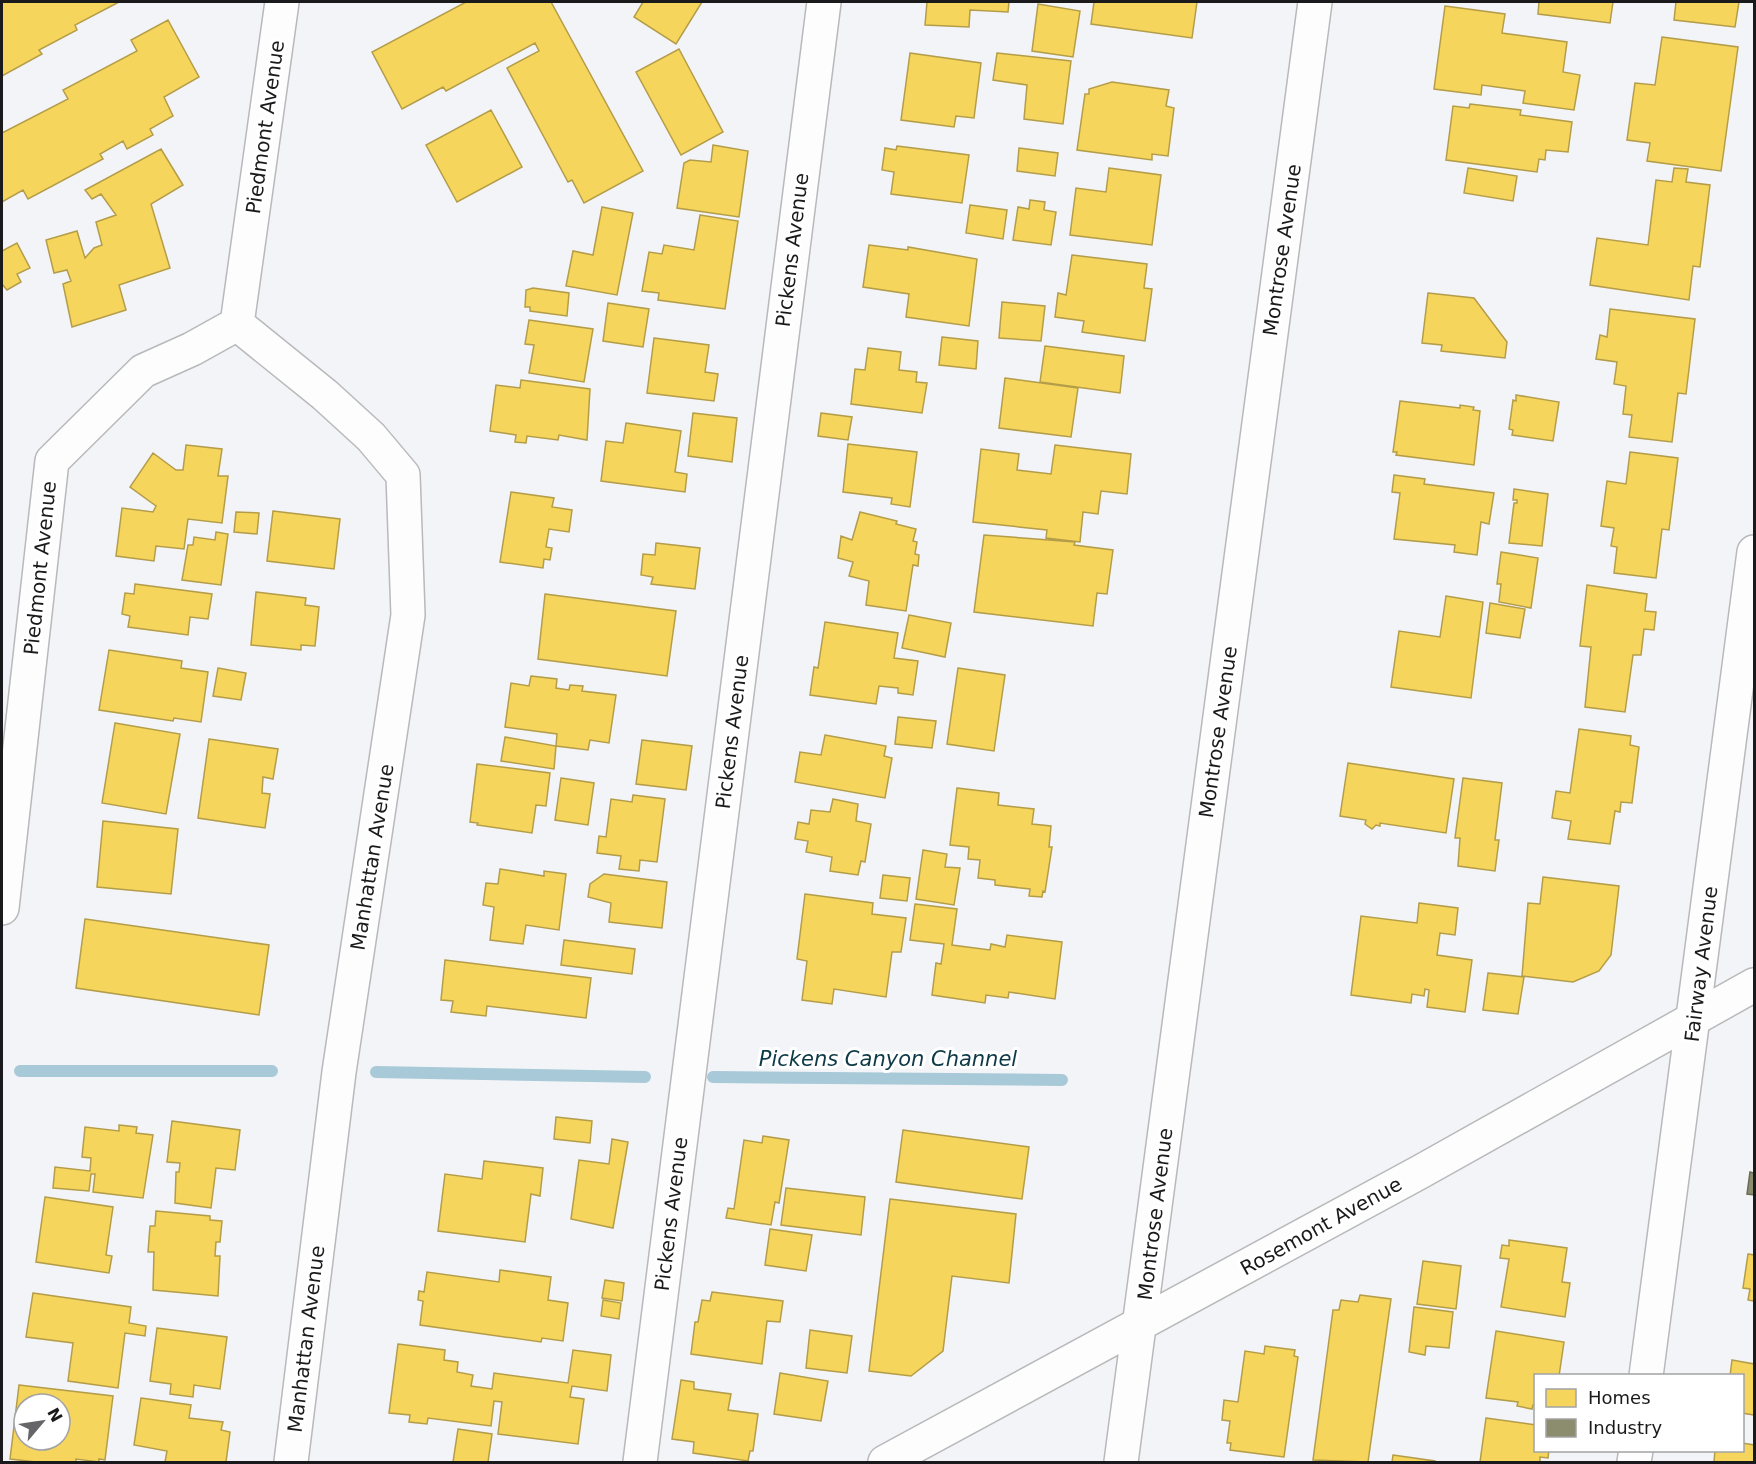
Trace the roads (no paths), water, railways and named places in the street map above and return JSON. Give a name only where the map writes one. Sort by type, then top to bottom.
[{"type":"street","name":"Piedmont Avenue","points":[[2,908],[52,461],[143,371],[192,349],[237,324],[282,2]]},
{"type":"street","name":"Pickens Avenue","points":[[640,1462],[824,2]]},
{"type":"street","name":"Montrose Avenue","points":[[1121,1462],[1316,2]]},
{"type":"street","name":"Manhattan Avenue","points":[[237,324],[325,395],[370,437],[403,475],[408,615],[339,1072],[291,1462]]},
{"type":"street","name":"Fairway Avenue","points":[[1646,1374],[1755,552]]},
{"type":"street","name":"Rosemont Avenue","points":[[885,1462],[1141,1324],[1755,985]]},
{"type":"waterway","name":"Pickens Canyon Channel","points":[[20,1071],[272,1071]]},
{"type":"waterway","name":"Pickens Canyon Channel","points":[[376,1072],[645,1077]]},
{"type":"waterway","name":"Pickens Canyon Channel","points":[[713,1077],[1062,1080]]}]
